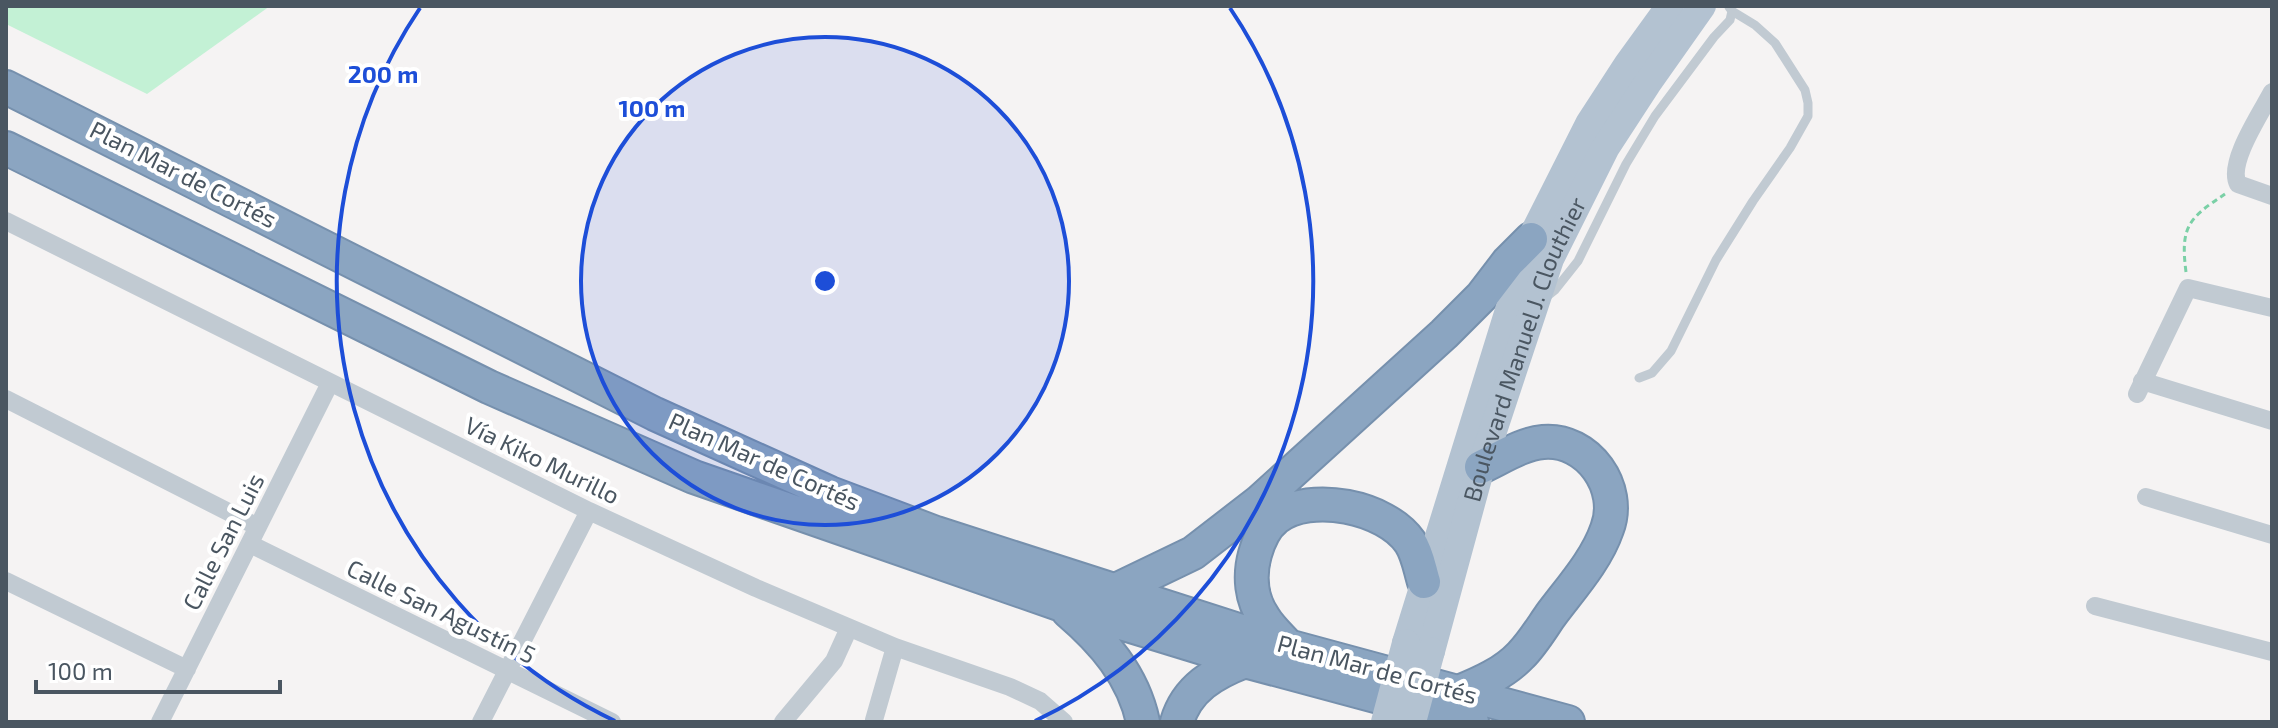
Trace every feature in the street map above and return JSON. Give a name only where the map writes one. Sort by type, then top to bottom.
[{"type":"highway","name":"Plan Mar de Cortés","points":[[6,87],[655,414],[830,493],[936,533],[1288,646],[1568,722]]},
{"type":"highway","name":"Plan Mar de Cortés","points":[[6,148],[475,380],[694,477],[1059,604],[1245,661],[1472,722]]},
{"type":"highway","points":[[1114,591],[1193,553],[1259,502],[1444,334],[1531,239]]},
{"type":"highway","points":[[1459,692],[1488,680],[1521,656],[1589,562],[1608,528],[1611,516],[1610,492],[1602,474],[1596,465],[1572,446],[1552,442],[1524,446],[1481,467]]},
{"type":"highway","points":[[1288,646],[1264,619],[1253,594],[1251,567],[1258,542],[1267,526],[1291,509],[1317,504],[1346,507],[1374,514],[1393,524],[1409,541],[1424,582]]},
{"type":"highway","points":[[1059,604],[1093,632],[1118,663],[1132,687],[1143,722]]},
{"type":"highway","points":[[1177,722],[1187,699],[1201,683],[1245,661]]},
{"type":"main road","name":"Boulevard Manuel J. Clouthier","points":[[1412,722],[1424,582],[1531,239],[1589,124],[1670,6]]},
{"type":"main road","name":"Boulevard Manuel J. Clouthier","points":[[1385,722],[1419,647],[1550,259],[1606,147],[1702,6]]},
{"type":"street","points":[[2272,92],[2236,163],[2234,177],[2238,184],[2272,196]]},
{"type":"street","name":"Vía Kiko Murillo","points":[[6,221],[589,511],[849,628],[1010,687],[1040,701],[1064,722]]},
{"type":"street","points":[[2272,308],[2188,288],[2139,388],[2272,421]]},
{"type":"street","name":"Calle San Luis","points":[[162,721],[330,383]]},
{"type":"street","name":"Calle San Agustín 5","points":[[6,399],[507,671],[612,722]]},
{"type":"street","points":[[2146,497],[2272,535]]},
{"type":"street","points":[[481,722],[589,511]]},
{"type":"street","points":[[6,581],[187,669]]},
{"type":"street","points":[[2095,606],[2272,652]]},
{"type":"street","points":[[783,722],[834,661],[849,628]]},
{"type":"street","points":[[872,721],[895,647]]},
{"type":"lane","points":[[1533,307],[1555,290],[1578,261],[1626,164],[1655,116],[1730,20],[1730,9]]},
{"type":"lane","points":[[1639,378],[1652,373],[1671,351],[1716,260],[1808,116],[1805,90],[1775,43],[1730,9]]},
{"type":"path","points":[[2188,288],[2186,229],[2196,213],[2238,184]]},
{"type":"green space","points":[[6,6],[270,6],[147,94],[6,24]]}]
